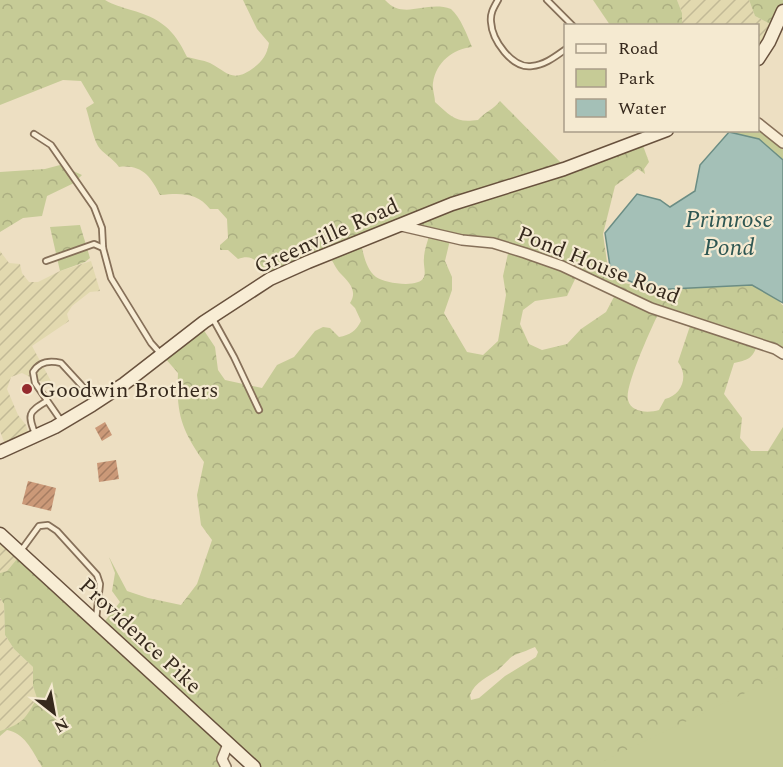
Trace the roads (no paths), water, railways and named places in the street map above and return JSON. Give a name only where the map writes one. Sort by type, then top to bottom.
[{"type":"main road","points":[[759,57],[769,42],[783,11]]},
{"type":"main road","name":"Greenville Road","points":[[0,452],[63,423],[96,402],[212,316],[270,279],[396,225],[452,204],[564,169],[662,132]]},
{"type":"main road","name":"Providence Pike","points":[[0,534],[254,767]]},
{"type":"street","points":[[759,124],[783,143]]},
{"type":"street","name":"Pond House Road","points":[[396,225],[462,240],[493,243],[525,253],[562,266],[651,308],[775,349],[783,354]]},
{"type":"street","points":[[226,767],[222,759],[228,744]]},
{"type":"lane","points":[[498,0],[492,10],[490,20],[492,32],[500,47],[521,65],[531,67],[546,62],[564,50]]},
{"type":"lane","points":[[547,0],[571,24]]},
{"type":"lane","points":[[34,134],[51,145],[94,207],[102,228],[103,248],[111,278],[151,343],[162,355]]},
{"type":"lane","points":[[46,261],[94,244],[103,248]]},
{"type":"lane","points":[[212,316],[259,410]]},
{"type":"lane","points":[[63,423],[34,383],[33,372],[36,367],[44,362],[61,363],[96,402]]},
{"type":"lane","points":[[36,436],[30,422],[30,415],[32,410],[47,401]]},
{"type":"lane","points":[[20,552],[39,526],[48,525],[57,531],[97,575],[100,584],[95,622]]},
{"type":"water","name":"Primrose Pond","points":[[729,132],[759,139],[783,160],[783,303],[752,285],[650,290],[611,273],[605,233],[637,194],[660,200],[670,207],[695,191],[700,165]]},
{"type":"place","name":"Goodwin Brothers","points":[[27,389]]}]
